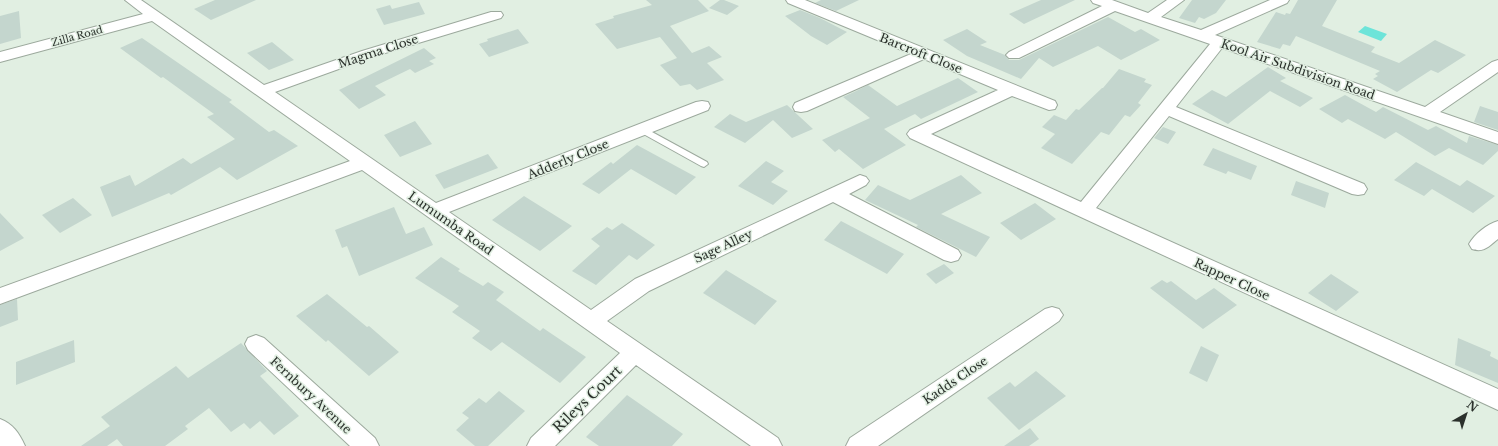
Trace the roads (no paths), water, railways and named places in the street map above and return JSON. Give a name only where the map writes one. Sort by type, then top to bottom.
[{"type":"street","name":"Lumumba Road","points":[[132,0],[770,446]]},
{"type":"street","name":"Kool Air Subdivision Road","points":[[1098,0],[1498,138]]},
{"type":"street","points":[[1150,18],[1177,0]]},
{"type":"street","points":[[1201,36],[1282,0]]},
{"type":"street","name":"Barcroft Close","points":[[802,1],[923,54],[1049,105]]},
{"type":"street","points":[[1014,54],[1114,6]]},
{"type":"street","name":"Magma Close","points":[[262,91],[367,54],[496,15]]},
{"type":"street","name":"Zilla Road","points":[[0,57],[154,16]]},
{"type":"street","points":[[1084,211],[1219,42]]},
{"type":"street","points":[[801,107],[923,54]]},
{"type":"street","points":[[1426,114],[1498,65]]},
{"type":"street","name":"Rapper Close","points":[[1012,90],[916,134],[1498,400]]},
{"type":"street","name":"Adderly Close","points":[[433,211],[702,106]]},
{"type":"street","points":[[1166,109],[1358,189]]},
{"type":"street","points":[[0,296],[364,163]]},
{"type":"street","name":"Sage Alley","points":[[591,321],[642,285],[860,181]]},
{"type":"street","points":[[833,194],[951,255]]},
{"type":"street","points":[[1479,244],[1498,228]]},
{"type":"street","name":"Kadds Close","points":[[858,446],[1052,315]]},
{"type":"street","name":"Fernbury Avenue","points":[[256,344],[367,446]]},
{"type":"street","name":"Rileys Court","points":[[539,446],[635,352]]},
{"type":"street","points":[[0,430],[12,446]]},
{"type":"lane","points":[[641,130],[704,164]]},
{"type":"water","points":[[1365,26],[1387,34],[1381,41],[1358,32]]}]
